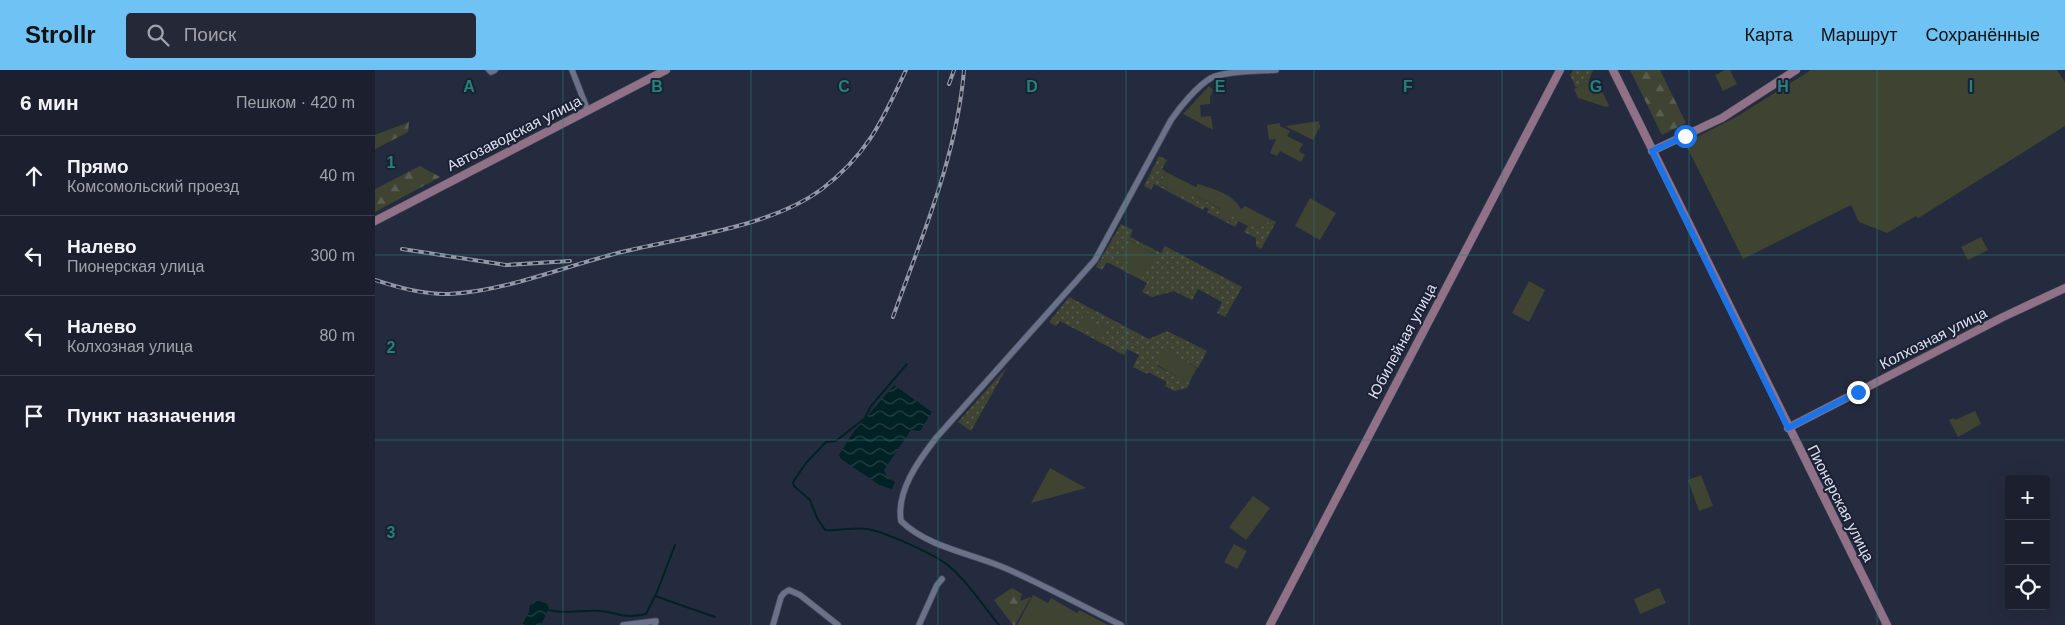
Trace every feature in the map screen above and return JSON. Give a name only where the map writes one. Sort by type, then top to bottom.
[{"type":"street","points":[[489,70],[491,72],[495,70]]},
{"type":"street","points":[[571,70],[588,111]]},
{"type":"street","name":"Автозаводская улица","points":[[375,222],[666,70]]},
{"type":"street","points":[[1121,625],[1003,567],[951,550],[916,532],[901,521],[900,506],[907,484],[923,454],[1095,260],[1171,120],[1181,107],[1211,78],[1221,75],[1276,70]]},
{"type":"street","name":"Юбилейная улица","points":[[1270,625],[1560,70]]},
{"type":"street","name":"Пионерская улица","points":[[1613,70],[1788,428],[1887,625]]},
{"type":"street","points":[[1652,151],[1723,118],[1796,70]]},
{"type":"street","name":"Колхозная улица","points":[[1788,428],[2012,313],[2065,288]]},
{"type":"street","points":[[919,625],[937,585],[942,579]]},
{"type":"street","points":[[773,625],[777,606],[784,593],[789,590],[795,591],[838,625]]},
{"type":"street","points":[[623,625],[655,623]]},
{"type":"green space","points":[[1573,70],[1593,70],[1588,82],[1576,88],[1570,75]]},
{"type":"green space","points":[[1630,70],[1660,70],[1686,123],[1662,135]]},
{"type":"green space","points":[[1725,70],[1730,70],[1737,84],[1723,91],[1715,75]]},
{"type":"green space","points":[[1811,70],[2057,70],[2065,82],[2065,126],[1920,217],[1916,216],[1887,233],[1859,222],[1851,205],[1743,259],[1685,143],[1736,117]]},
{"type":"green space","points":[[1596,78],[1609,106],[1606,107],[1578,98],[1574,89]]},
{"type":"green space","points":[[1209,86],[1213,90],[1210,104],[1200,105],[1201,117],[1211,116],[1213,130],[1183,114]]},
{"type":"green space","points":[[1319,121],[1320,127],[1313,140],[1285,126]]},
{"type":"green space","points":[[409,122],[408,132],[375,149],[375,135]]},
{"type":"green space","points":[[1280,123],[1280,126],[1290,131],[1287,136],[1303,144],[1299,151],[1305,155],[1301,162],[1280,151],[1277,156],[1270,153],[1276,139],[1269,140],[1267,125]]},
{"type":"green space","points":[[1159,156],[1167,160],[1162,169],[1166,172],[1160,184],[1190,199],[1193,194],[1222,210],[1218,216],[1229,222],[1233,215],[1256,228],[1272,220],[1276,222],[1261,249],[1256,246],[1256,238],[1244,232],[1248,226],[1238,221],[1235,227],[1207,212],[1209,209],[1205,207],[1203,210],[1154,184],[1151,190],[1144,186]]},
{"type":"green space","points":[[420,166],[440,177],[375,212],[375,189]]},
{"type":"green space","points":[[1166,172],[1196,187],[1198,184],[1223,193],[1233,199],[1241,209],[1245,206],[1272,220],[1256,228],[1233,216],[1229,222],[1218,216],[1221,209],[1193,194],[1190,200],[1160,184]]},
{"type":"green space","points":[[1310,198],[1336,213],[1320,240],[1295,226]]},
{"type":"green space","points":[[1121,224],[1133,230],[1130,237],[1161,253],[1165,246],[1242,287],[1225,317],[1217,313],[1222,302],[1198,289],[1192,300],[1174,291],[1152,297],[1142,292],[1147,283],[1107,262],[1102,270],[1096,267]],"holes":[[[1130,240],[1156,255],[1128,262]]]},
{"type":"green space","points":[[1981,237],[1988,250],[1968,260],[1961,247]]},
{"type":"green space","points":[[1130,240],[1156,255],[1142,278],[1124,269],[1128,262],[1120,257]]},
{"type":"green space","points":[[1529,281],[1545,290],[1529,322],[1512,313]]},
{"type":"green space","points":[[1069,297],[1149,339],[1167,331],[1207,351],[1198,368],[1165,351],[1157,366],[1190,383],[1187,388],[1174,391],[1165,386],[1167,382],[1133,367],[1139,355],[1127,349],[1124,355],[1060,321],[1056,326],[1049,322]]},
{"type":"green space","points":[[1086,312],[1092,316],[1091,320],[1095,325],[1100,325],[1103,322],[1109,325],[1102,338],[1078,326]]},
{"type":"green space","points":[[1165,350],[1197,368],[1189,383],[1157,365]]},
{"type":"green space","points":[[1007,367],[971,431],[958,422]]},
{"type":"green space","points":[[1975,411],[1981,424],[1958,437],[1949,420],[1953,418],[1955,420]]},
{"type":"green space","points":[[1050,468],[1086,488],[1031,503]]},
{"type":"green space","points":[[1701,475],[1713,506],[1699,511],[1688,480]]},
{"type":"green space","points":[[1253,496],[1270,508],[1246,540],[1229,527]]},
{"type":"green space","points":[[1234,544],[1247,551],[1237,569],[1224,562]]},
{"type":"green space","points":[[1012,588],[1022,594],[1020,601],[1031,597],[1015,625],[1013,625],[994,600]]},
{"type":"green space","points":[[1659,588],[1666,603],[1640,614],[1634,599]]},
{"type":"green space","points":[[1033,595],[1048,603],[1051,598],[1077,613],[1079,610],[1108,625],[1017,625]]},
{"type":"water","points":[[894,385],[932,412],[920,431],[911,430],[884,470],[887,477],[895,482],[892,489],[881,486],[841,459],[839,455],[852,434]]},
{"type":"water","points":[[538,601],[546,603],[549,608],[541,625],[522,625],[529,612],[530,603]]},
{"type":"waterway","points":[[907,364],[871,406],[865,418],[836,441],[826,442],[806,463],[793,482],[794,486],[810,500],[817,518],[825,530],[867,529],[875,531],[910,545],[943,562],[963,580],[999,625]]},
{"type":"waterway","points":[[549,610],[562,612],[600,611],[626,616],[646,614],[657,592],[675,545]]},
{"type":"waterway","points":[[655,596],[715,617]]},
{"type":"railway","points":[[375,280],[421,292],[449,294],[470,292],[512,284],[614,254],[722,230],[776,214],[800,203],[822,189],[851,163],[881,121],[906,70]]},
{"type":"railway","points":[[949,84],[954,70]]},
{"type":"railway","points":[[893,317],[946,165],[960,102],[964,70]]},
{"type":"railway","points":[[402,249],[506,265],[570,261]]},
{"type":"route","points":[[1685,136],[1652,151],[1788,428],[1858,392]]}]
